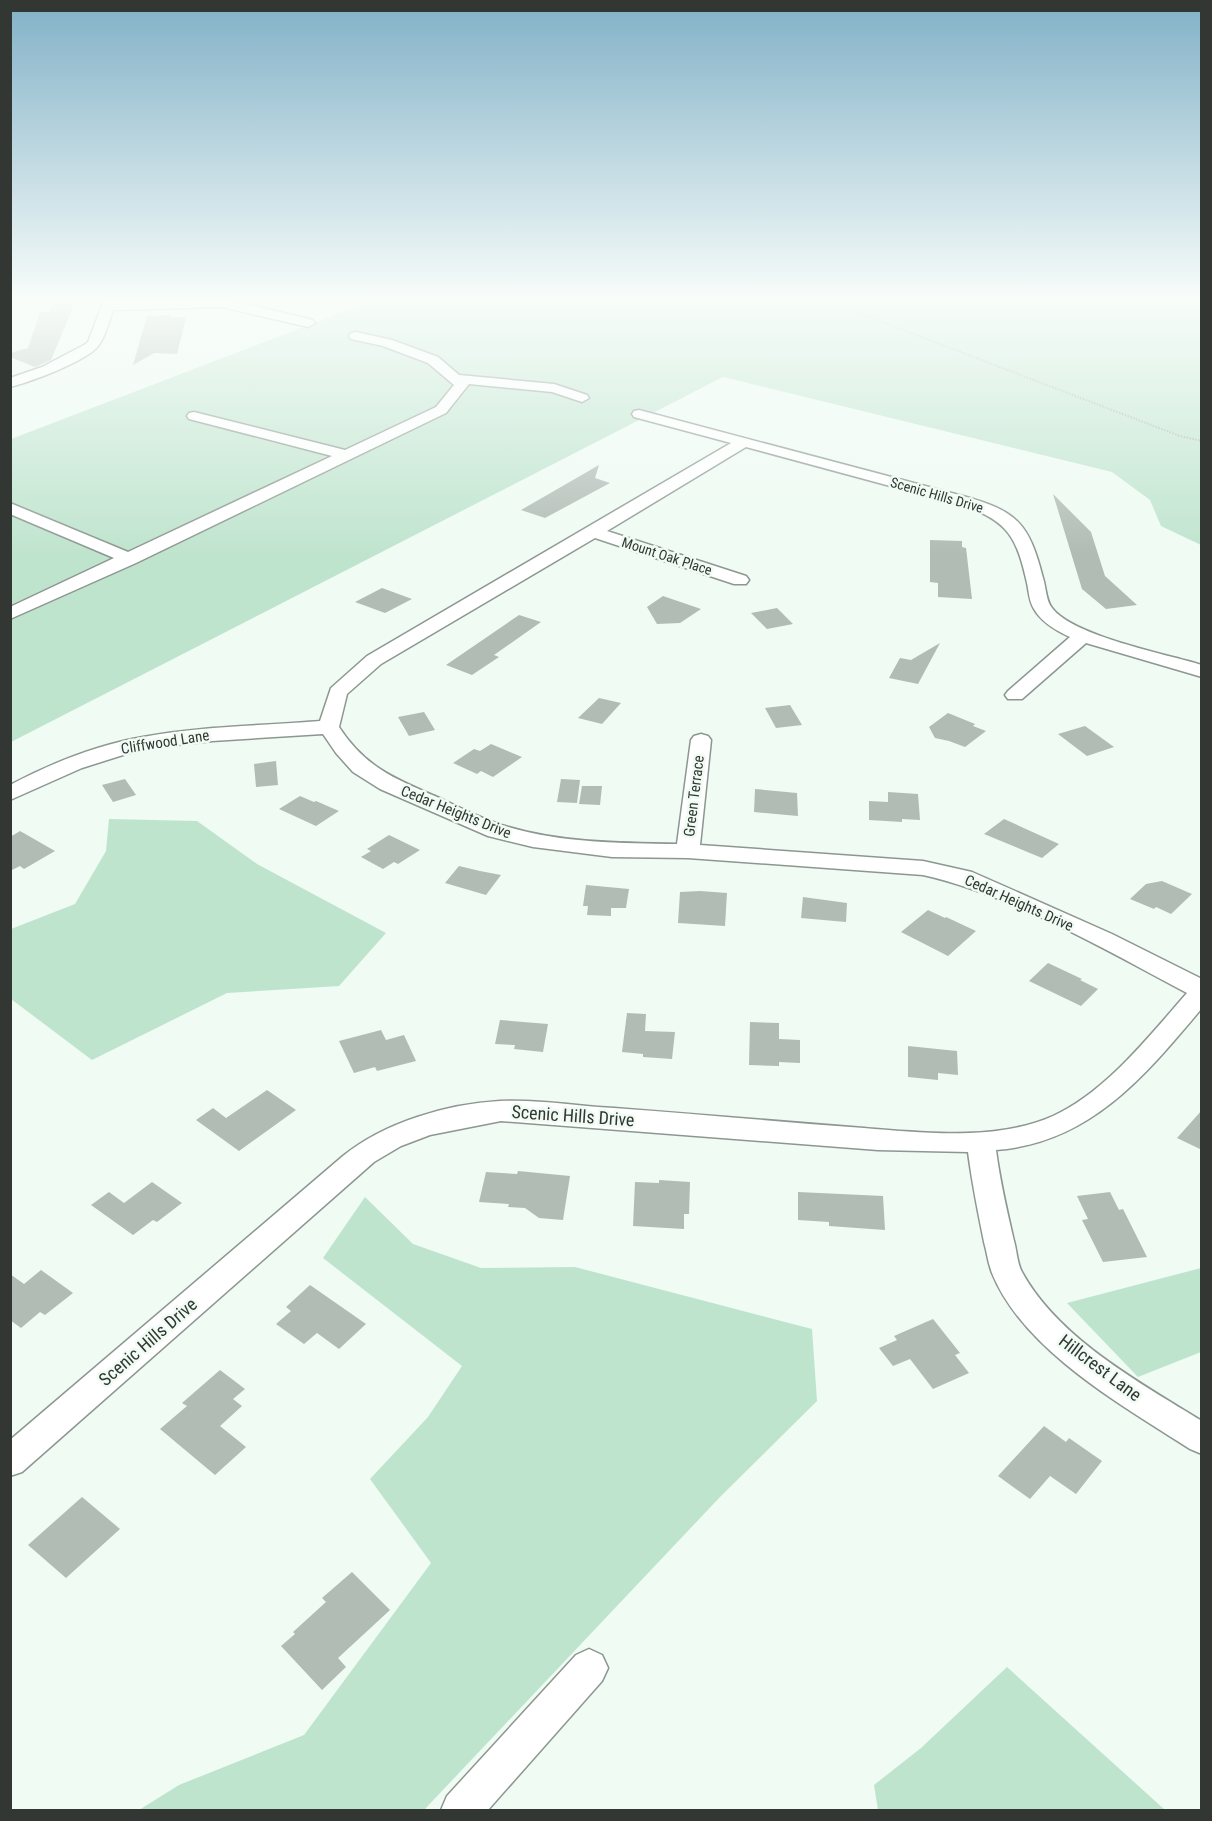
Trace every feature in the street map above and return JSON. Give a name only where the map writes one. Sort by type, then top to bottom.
[{"type":"street","points":[[10,614],[441,410],[462,385]]},
{"type":"street","points":[[521,385],[554,388],[582,398]]},
{"type":"street","name":"Scenic Hills Drive","points":[[639,414],[957,499],[996,513],[1010,522],[1019,534],[1029,559],[1043,610],[1066,628],[1083,636],[1202,671]]},
{"type":"street","points":[[194,417],[347,455]]},
{"type":"street","points":[[329,727],[338,692],[374,660],[595,532],[744,442]]},
{"type":"street","points":[[10,508],[130,559]]},
{"type":"street","name":"Mount Oak Place","points":[[595,532],[740,580]]},
{"type":"street","points":[[1015,695],[1083,636]]},
{"type":"street","name":"Cliffwood Lane","points":[[10,794],[80,761],[142,744],[199,736],[329,727]]},
{"type":"street","name":"Cedar Heights Drive","points":[[329,727],[343,749],[361,767],[388,784],[496,831],[533,840],[612,850],[688,851],[879,863],[923,868],[964,878],[1011,896],[1103,939],[1202,990]]},
{"type":"street","name":"Green Terrace","points":[[688,851],[701,740]]},
{"type":"street","name":"Scenic Hills Drive","points":[[10,1461],[332,1181],[375,1147],[418,1127],[460,1116],[501,1111],[900,1140],[981,1141],[1021,1138],[1063,1122],[1098,1100],[1121,1080],[1202,990]]},
{"type":"street","name":"Hillcrest Lane","points":[[981,1141],[988,1199],[1008,1274],[1032,1308],[1066,1347],[1116,1384],[1202,1439]]},
{"type":"street","points":[[461,1810],[589,1668]]},
{"type":"path","points":[[1047,385],[1180,436],[1202,441]]},
{"type":"green space","points":[[152,385],[707,385],[11,742],[11,439]]},
{"type":"green space","points":[[756,385],[1201,385],[1201,545],[1161,526],[1150,500],[1112,472]]},
{"type":"green space","points":[[109,819],[197,821],[257,864],[386,933],[339,986],[227,993],[92,1060],[11,999],[11,929],[75,904],[106,851]]},
{"type":"green space","points":[[365,1197],[413,1244],[481,1268],[575,1267],[812,1329],[817,1401],[720,1497],[424,1810],[139,1810],[179,1785],[304,1735],[431,1563],[370,1479],[428,1417],[462,1366],[323,1258]]},
{"type":"green space","points":[[1201,1268],[1201,1352],[1138,1377],[1067,1303]]},
{"type":"green space","points":[[1007,1667],[1165,1810],[878,1810],[874,1785],[921,1748]]},
{"type":"building","points":[[599,465],[595,478],[610,483],[545,518],[521,510]]},
{"type":"building","points":[[1053,494],[1091,532],[1105,576],[1137,605],[1106,609],[1082,589]]},
{"type":"building","points":[[930,540],[962,541],[962,547],[966,548],[972,599],[938,597],[938,583],[930,582]]},
{"type":"building","points":[[382,588],[412,599],[385,613],[355,602]]},
{"type":"building","points":[[663,596],[701,609],[680,623],[657,624],[647,607]]},
{"type":"building","points":[[777,608],[793,624],[767,629],[751,613]]},
{"type":"building","points":[[519,615],[541,622],[494,655],[499,657],[472,675],[446,665]]},
{"type":"building","points":[[940,643],[918,684],[889,678],[900,658],[911,660]]},
{"type":"building","points":[[599,698],[621,703],[602,724],[578,718]]},
{"type":"building","points":[[790,705],[802,725],[776,728],[765,708]]},
{"type":"building","points":[[424,712],[435,730],[409,736],[398,717]]},
{"type":"building","points":[[948,713],[986,731],[965,747],[935,738],[929,727]]},
{"type":"building","points":[[1085,726],[1114,747],[1087,756],[1058,734]]},
{"type":"building","points":[[491,744],[522,757],[493,777],[481,771],[477,774],[453,763],[474,749],[480,751]]},
{"type":"building","points":[[276,761],[278,785],[256,787],[254,764]]},
{"type":"building","points":[[125,779],[136,795],[113,802],[102,785]]},
{"type":"building","points":[[561,779],[580,780],[577,803],[557,802]]},
{"type":"building","points":[[582,786],[602,786],[600,805],[579,804]]},
{"type":"building","points":[[755,789],[797,793],[798,816],[754,812]]},
{"type":"building","points":[[888,792],[918,794],[920,820],[902,819],[902,822],[869,820],[869,801],[888,802]]},
{"type":"building","points":[[300,796],[339,811],[316,826],[279,809]]},
{"type":"building","points":[[1004,819],[1059,844],[1042,858],[984,834]]},
{"type":"building","points":[[20,831],[55,851],[24,869],[20,866],[10,871],[10,837]]},
{"type":"building","points":[[389,835],[420,850],[398,864],[394,862],[383,869],[361,857],[371,851],[367,849]]},
{"type":"building","points":[[459,866],[501,875],[486,895],[445,883]]},
{"type":"building","points":[[1162,881],[1192,894],[1171,914],[1130,899],[1146,884]]},
{"type":"building","points":[[586,885],[629,889],[626,908],[611,908],[611,916],[587,915],[588,906],[583,906]]},
{"type":"building","points":[[680,892],[727,893],[725,926],[678,923]]},
{"type":"building","points":[[803,897],[847,903],[846,922],[801,918]]},
{"type":"building","points":[[928,910],[976,931],[948,956],[901,932]]},
{"type":"building","points":[[1048,963],[1098,989],[1081,1006],[1029,981]]},
{"type":"building","points":[[627,1013],[646,1014],[645,1031],[675,1032],[672,1059],[643,1057],[643,1054],[622,1052]]},
{"type":"building","points":[[500,1020],[548,1024],[543,1052],[514,1049],[515,1045],[495,1044]]},
{"type":"building","points":[[750,1022],[779,1023],[779,1039],[800,1040],[800,1063],[779,1062],[779,1066],[749,1065]]},
{"type":"building","points":[[381,1030],[386,1040],[404,1035],[416,1061],[377,1071],[375,1067],[354,1073],[339,1041]]},
{"type":"building","points":[[908,1046],[957,1051],[958,1075],[938,1073],[938,1080],[908,1077]]},
{"type":"building","points":[[267,1090],[296,1110],[239,1151],[196,1120],[213,1108],[226,1118]]},
{"type":"building","points":[[1202,1110],[1202,1150],[1177,1138]]},
{"type":"building","points":[[518,1171],[570,1176],[563,1220],[539,1218],[525,1208],[508,1207],[509,1204],[479,1202],[486,1172],[517,1174]]},
{"type":"building","points":[[659,1180],[690,1182],[689,1214],[684,1214],[684,1229],[633,1226],[635,1182],[659,1183]]},
{"type":"building","points":[[152,1182],[182,1203],[157,1222],[153,1220],[133,1235],[91,1205],[109,1192],[124,1203]]},
{"type":"building","points":[[798,1192],[883,1196],[885,1230],[829,1226],[829,1222],[798,1220]]},
{"type":"building","points":[[1110,1192],[1119,1210],[1123,1209],[1147,1257],[1103,1262],[1082,1220],[1088,1219],[1077,1196]]},
{"type":"building","points":[[41,1270],[73,1293],[45,1315],[40,1312],[21,1328],[10,1320],[10,1274],[24,1284]]},
{"type":"building","points":[[310,1285],[366,1324],[339,1349],[317,1333],[304,1344],[276,1324],[291,1311],[286,1307]]},
{"type":"building","points":[[933,1319],[960,1353],[955,1355],[969,1373],[933,1389],[910,1359],[893,1366],[879,1348],[897,1340],[894,1336]]},
{"type":"building","points":[[220,1370],[245,1389],[233,1399],[242,1406],[220,1426],[246,1447],[215,1475],[160,1429],[187,1406],[182,1403]]},
{"type":"building","points":[[1044,1426],[1066,1442],[1069,1438],[1102,1461],[1076,1494],[1050,1476],[1030,1499],[998,1476]]},
{"type":"building","points":[[82,1497],[120,1529],[66,1578],[28,1545]]},
{"type":"building","points":[[352,1572],[390,1610],[338,1658],[346,1667],[322,1690],[281,1646],[326,1602],[322,1598]]}]
